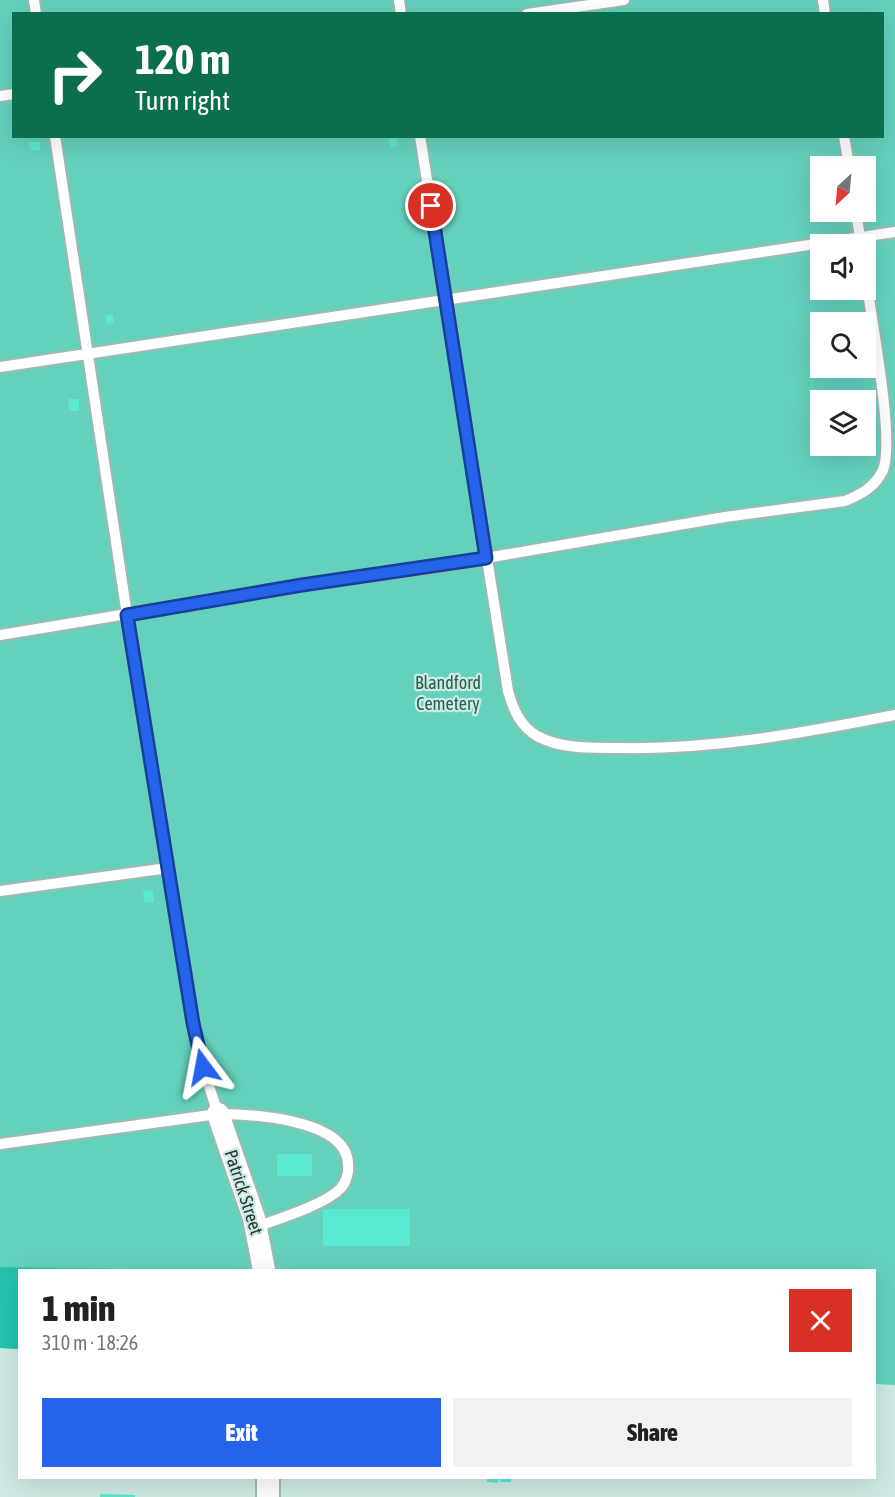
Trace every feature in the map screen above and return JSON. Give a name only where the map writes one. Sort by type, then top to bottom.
[{"type":"street","name":"Patrick Street","points":[[218,1114],[256,1227],[264,1269]]},
{"type":"street","points":[[268,1479],[268,1497]]},
{"type":"lane","points":[[541,12],[624,0]]},
{"type":"lane","points":[[55,138],[127,615],[193,1023],[203,1067],[218,1114]]},
{"type":"lane","points":[[420,138],[486,558],[512,704],[523,725],[536,735],[555,744],[594,748],[713,746],[895,715]]},
{"type":"lane","points":[[844,138],[847,156]]},
{"type":"lane","points":[[876,237],[895,232]]},
{"type":"lane","points":[[0,367],[810,248]]},
{"type":"lane","points":[[0,635],[302,585],[486,558],[725,517],[845,501],[862,494],[873,484],[883,469],[888,451],[869,300]]},
{"type":"lane","points":[[0,891],[168,868]]},
{"type":"lane","points":[[0,1144],[218,1114],[248,1114],[284,1119],[338,1140],[347,1156],[347,1178],[339,1190],[311,1206],[256,1227]]},
{"type":"green space","name":"Blandford Cemetery","points":[[0,0],[895,0],[895,1385],[876,1384],[876,1269],[18,1269],[18,1349],[0,1348]]},
{"type":"green space","points":[[0,1267],[125,1269],[18,1269],[18,1349],[0,1348]]},
{"type":"building","points":[[396,138],[398,146],[390,147],[388,139]]},
{"type":"building","points":[[29,142],[40,142],[40,150],[30,150]]},
{"type":"building","points":[[113,314],[114,323],[107,324],[105,316]]},
{"type":"building","points":[[68,399],[79,399],[79,411],[69,411]]},
{"type":"building","points":[[153,890],[154,902],[144,903],[143,891]]},
{"type":"building","points":[[277,1154],[312,1154],[312,1176],[277,1176]]},
{"type":"building","points":[[323,1209],[410,1209],[410,1246],[323,1246]]},
{"type":"building","points":[[487,1479],[499,1479],[498,1483],[487,1482]]},
{"type":"building","points":[[500,1479],[511,1479],[511,1482],[500,1482]]},
{"type":"building","points":[[100,1494],[135,1495],[135,1497],[100,1497]]},
{"type":"route","points":[[203,1067],[193,1023],[127,615],[302,585],[486,558],[431,206]]}]
